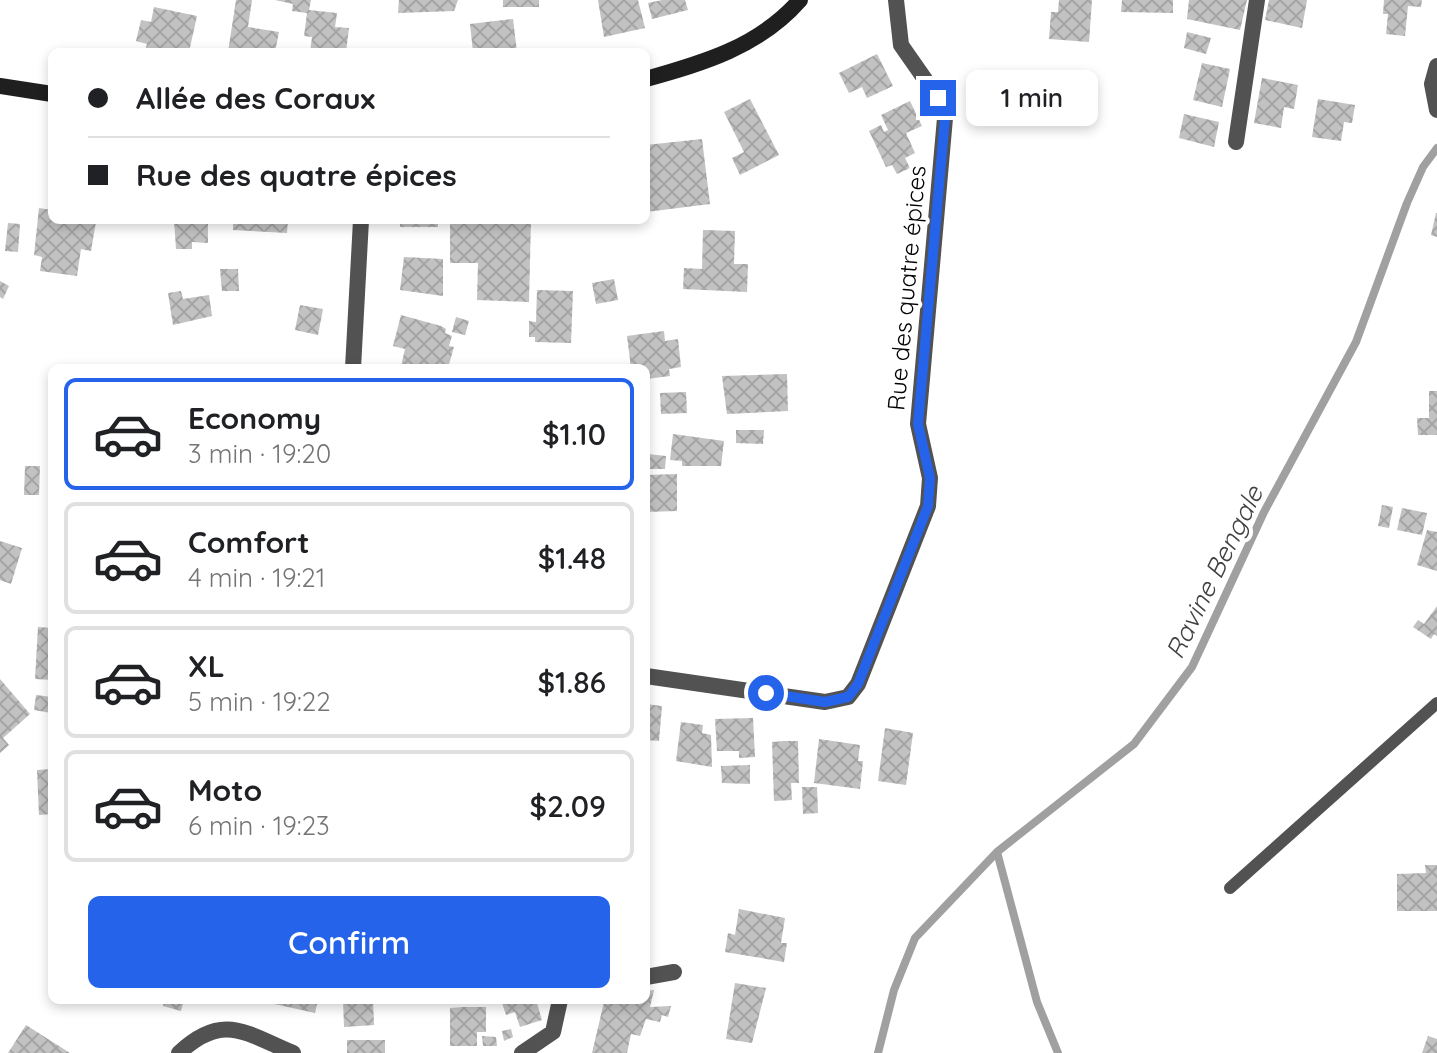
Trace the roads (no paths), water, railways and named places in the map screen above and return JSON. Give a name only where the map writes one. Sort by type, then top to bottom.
[{"type":"main road","points":[[650,78],[719,58],[758,36],[800,0]]},
{"type":"main road","points":[[0,86],[48,93]]},
{"type":"street","name":"Rue des quatre épices","points":[[650,677],[825,702],[848,697],[858,684],[928,506],[929,470],[918,424],[945,118],[938,98],[901,45],[896,0]]},
{"type":"street","points":[[1236,142],[1257,0]]},
{"type":"street","points":[[1437,66],[1432,84],[1437,110]]},
{"type":"street","points":[[353,364],[361,224]]},
{"type":"street","points":[[650,976],[674,972]]},
{"type":"street","points":[[522,1053],[553,1032],[559,1004]]},
{"type":"street","points":[[179,1053],[216,1028],[251,1035],[293,1053]]},
{"type":"lane","points":[[1230,888],[1437,703]]},
{"type":"waterway","name":"Ravine Bengale","points":[[1058,1053],[1037,1002],[997,852],[1134,744],[1192,667],[1264,512],[1356,342],[1407,203],[1423,167],[1437,148]]},
{"type":"waterway","points":[[878,1053],[894,990],[915,938],[997,852]]}]
